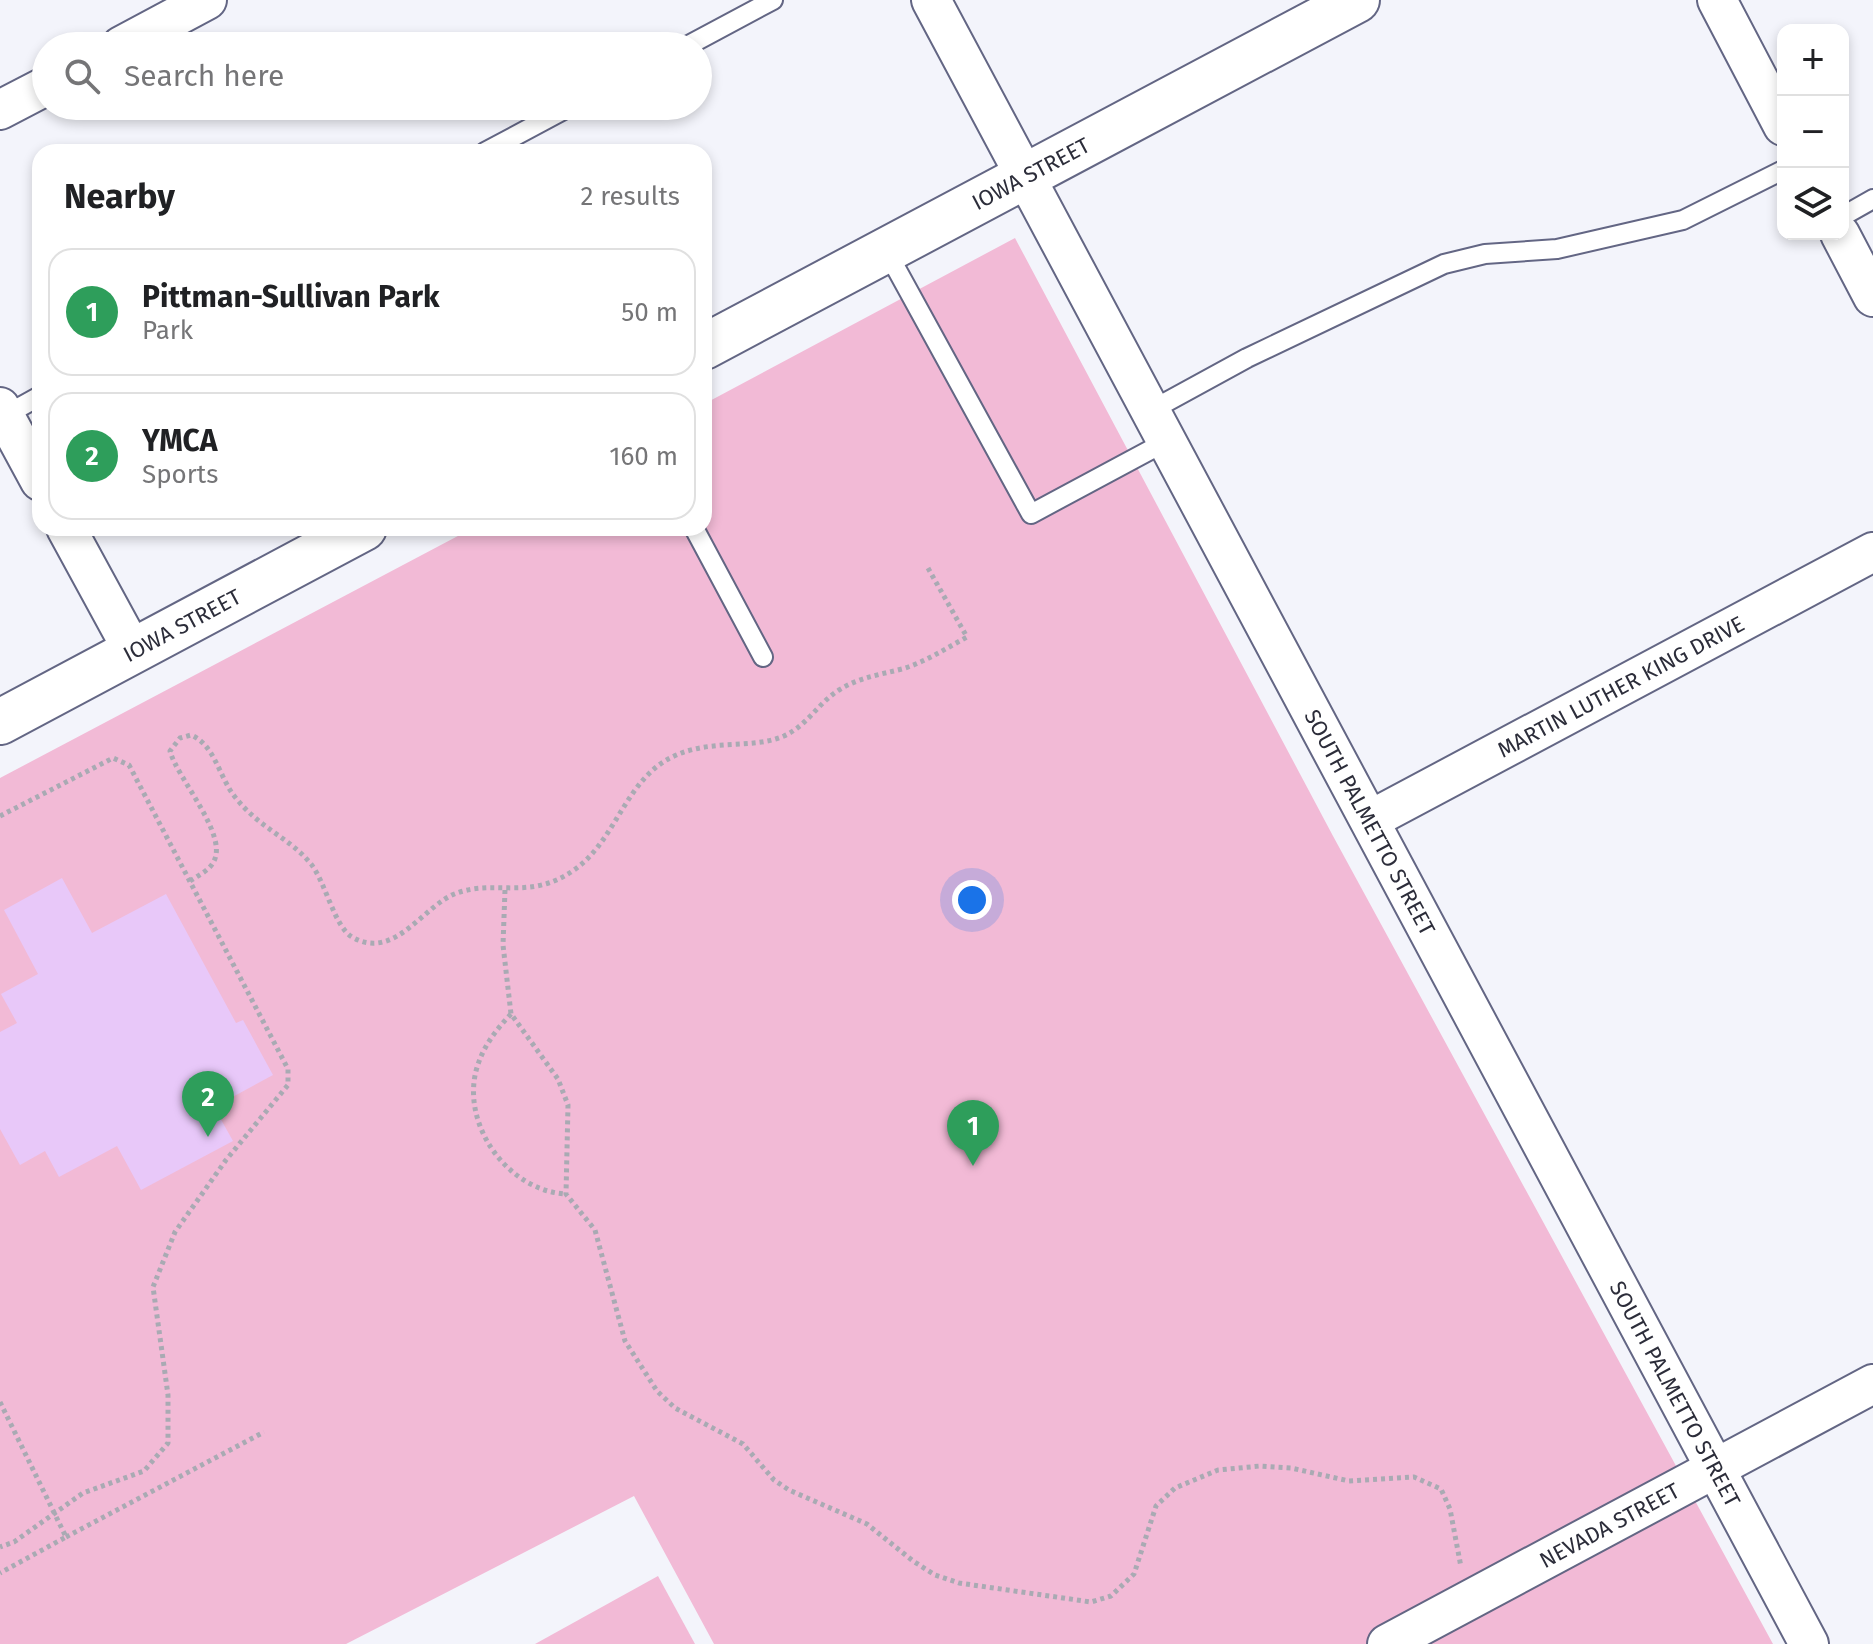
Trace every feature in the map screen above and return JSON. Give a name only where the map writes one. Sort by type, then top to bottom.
[{"type":"main road","name":"IOWA STREET","points":[[712,343],[1357,0]]},
{"type":"main road","name":"IOWA STREET","points":[[0,722],[349,536]]},
{"type":"street","points":[[147,32],[207,0]]},
{"type":"street","name":"SOUTH PALMETTO STREET","points":[[931,0],[1809,1644]]},
{"type":"street","points":[[1717,0],[1777,115]]},
{"type":"street","points":[[0,110],[32,93]]},
{"type":"street","points":[[1843,240],[1873,297]]},
{"type":"street","points":[[2,413],[32,467]]},
{"type":"street","points":[[70,536],[133,651]]},
{"type":"street","name":"MARTIN LUTHER KING DRIVE","points":[[1370,820],[1873,552]]},
{"type":"street","name":"NEVADA STREET","points":[[1387,1644],[1873,1384]]},
{"type":"lane","points":[[712,33],[773,0]]},
{"type":"lane","points":[[500,144],[545,120]]},
{"type":"lane","points":[[886,250],[1031,514],[1158,426],[1247,358],[1444,264],[1485,254],[1557,249],[1683,220],[1777,173]]},
{"type":"lane","points":[[1849,213],[1873,199]]},
{"type":"lane","points":[[2,413],[32,400]]},
{"type":"lane","points":[[698,536],[763,657]]},
{"type":"path","points":[[190,881],[206,871],[215,860],[217,849],[199,804],[170,751],[180,738],[191,735],[208,746],[225,783],[246,811],[259,824],[298,850],[311,864],[323,881],[342,927],[352,937],[368,941],[384,940],[416,925],[457,893],[541,885],[574,870],[609,831],[639,785],[668,759],[709,745],[783,736],[812,718],[836,692],[871,674],[928,659],[967,637],[928,568]]},
{"type":"path","points":[[0,816],[113,758],[129,765],[288,1069],[288,1085],[226,1160],[175,1232],[153,1287],[168,1395],[168,1443],[144,1471],[83,1493],[14,1542],[0,1547]]},
{"type":"path","points":[[505,890],[503,945],[511,1014],[558,1079],[568,1105],[566,1194],[595,1230],[625,1341],[657,1391],[675,1408],[743,1444],[774,1480],[789,1490],[867,1524],[935,1575],[959,1583],[1039,1597],[1091,1602],[1111,1596],[1134,1574],[1156,1506],[1175,1488],[1218,1470],[1260,1466],[1306,1471],[1349,1481],[1414,1477],[1441,1489],[1450,1509],[1458,1561],[1477,1596]]},
{"type":"path","points":[[511,1014],[485,1046],[476,1072],[473,1099],[478,1119],[494,1152],[528,1185],[545,1193],[566,1194]]},
{"type":"path","points":[[0,1402],[66,1537]]},
{"type":"path","points":[[0,1573],[264,1432]]},
{"type":"shaded area","points":[[1015,238],[1333,836],[1773,1644],[714,1644],[634,1496],[346,1644],[0,1644],[0,778],[458,536],[712,536],[712,400]]},
{"type":"shaded area","points":[[658,1576],[695,1644],[535,1644]]},
{"type":"building","points":[[62,878],[92,933],[166,894],[236,1023],[243,1020],[273,1075],[214,1107],[233,1141],[141,1190],[117,1146],[59,1177],[45,1151],[20,1165],[0,1129],[0,1032],[17,1023],[1,994],[38,974],[4,910]]},
{"type":"place","name":"YMCA","points":[[208,1137]]},
{"type":"place","name":"Pittman-Sullivan Park","points":[[973,1166]]}]
